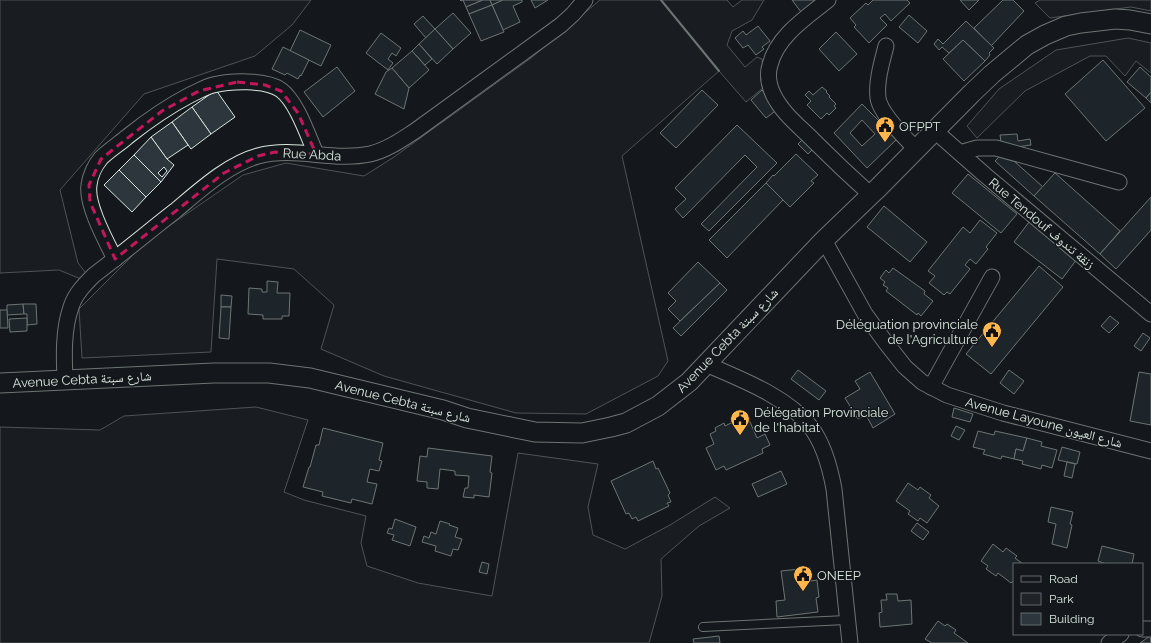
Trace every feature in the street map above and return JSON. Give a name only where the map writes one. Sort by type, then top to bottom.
[{"type":"street","name":"Rue Abda","points":[[64,380],[64,351],[71,306],[81,288],[94,275],[190,198],[224,173],[243,162],[258,156],[275,152],[350,156],[369,154],[383,150],[398,142],[561,25],[585,0]]},
{"type":"street","points":[[828,0],[792,29],[784,39],[770,64],[770,82],[776,100],[792,120],[870,195]]},
{"type":"street","name":"Avenue Cebta شارع سبتة","points":[[0,383],[214,373],[269,373],[310,378],[443,410],[467,418],[535,432],[582,433],[611,428],[626,423],[649,412],[684,386],[824,240],[992,74],[1027,45],[1066,26],[1098,20],[1130,20],[1151,24]]},
{"type":"street","points":[[886,46],[878,83],[878,99],[884,113],[916,149]]},
{"type":"street","points":[[115,259],[90,202],[88,191],[91,178],[101,159],[145,123],[179,101],[211,86],[227,83],[250,82],[276,88],[289,99],[298,114],[316,154]]},
{"type":"street","name":"Rue Tendouf زنقة تندوف","points":[[935,131],[1151,314]]},
{"type":"street","points":[[960,153],[977,148],[996,148],[1119,182]]},
{"type":"street","name":"Avenue Layoune شارع العيون","points":[[824,240],[865,314],[909,371],[922,382],[971,403],[1003,413],[1151,451]]},
{"type":"street","points":[[931,387],[992,276]]},
{"type":"street","points":[[706,364],[758,389],[786,405],[798,414],[809,426],[822,446],[832,475],[834,489],[846,620],[850,643]]},
{"type":"street","points":[[1109,643],[1120,635]]},
{"type":"lane","points":[[703,627],[846,620]]},
{"type":"highlighted area","points":[[237,82],[265,85],[281,91],[298,113],[316,154],[275,152],[258,156],[224,173],[115,259],[90,202],[89,185],[101,159],[162,111],[199,91]]},
{"type":"green space","points":[[0,0],[311,0],[292,25],[255,56],[144,94],[60,190],[78,263],[86,273],[81,279],[59,270],[0,273]]},
{"type":"green space","points":[[600,0],[727,0],[733,7],[742,0],[764,0],[752,20],[732,31],[727,45],[745,67],[757,57],[762,59],[764,87],[746,102],[719,71],[622,156],[668,361],[658,376],[586,414],[516,413],[384,376],[321,349],[334,305],[294,269],[217,259],[211,352],[82,358],[79,309],[147,241],[243,175],[286,163],[364,176],[394,157],[531,58]]},
{"type":"green space","points":[[1040,0],[1151,0],[1151,11],[1131,7],[1050,18],[1035,3]]},
{"type":"green space","points":[[1128,38],[1151,43],[1151,73],[1136,61],[1125,76],[1106,56],[1090,56],[1025,91],[977,138],[967,126],[999,89],[1056,50]]},
{"type":"green space","points":[[256,407],[308,420],[284,492],[304,500],[366,516],[361,543],[367,566],[418,583],[492,596],[518,453],[598,464],[588,507],[593,535],[625,549],[670,525],[715,497],[730,508],[699,526],[661,559],[662,596],[649,643],[0,643],[0,427],[100,430],[124,416]]},
{"type":"building","points":[[463,0],[483,0],[466,7]]},
{"type":"building","points":[[483,0],[490,0],[492,5],[469,14],[466,7]]},
{"type":"building","points":[[490,0],[503,0],[492,5]]},
{"type":"building","points":[[503,0],[522,0],[522,2],[513,6],[520,22],[503,30],[492,5]]},
{"type":"building","points":[[531,0],[548,0],[535,8]]},
{"type":"building","points":[[792,0],[817,0],[801,12]]},
{"type":"building","points":[[873,0],[907,0],[910,3],[891,21],[885,14],[880,18],[887,25],[869,43],[854,27],[856,25],[850,18],[866,3],[868,5]]},
{"type":"building","points":[[960,0],[979,0],[969,10]]},
{"type":"building","points":[[1003,0],[1013,0],[1024,11],[991,46],[974,28]]},
{"type":"building","points":[[492,5],[504,32],[481,41],[469,14]]},
{"type":"building","points":[[453,13],[471,33],[453,49],[435,29]]},
{"type":"building","points":[[909,15],[927,31],[918,43],[899,27]]},
{"type":"building","points":[[423,16],[435,29],[426,38],[414,24]]},
{"type":"building","points":[[966,21],[994,48],[989,53],[990,55],[985,61],[963,40],[949,53],[942,47],[939,50],[934,44],[938,39],[943,44]]},
{"type":"building","points":[[758,26],[770,41],[762,47],[764,49],[756,55],[748,45],[743,48],[735,38],[743,31],[746,35]]},
{"type":"building","points":[[435,29],[453,49],[437,64],[419,44]]},
{"type":"building","points":[[300,30],[331,45],[321,66],[290,51]]},
{"type":"building","points":[[836,32],[857,54],[839,71],[819,49]]},
{"type":"building","points":[[381,33],[401,48],[396,56],[392,53],[388,59],[393,63],[388,70],[366,53]]},
{"type":"building","points":[[963,40],[985,61],[964,81],[943,59]]},
{"type":"building","points":[[419,44],[432,59],[425,65],[412,51]]},
{"type":"building","points":[[283,47],[309,60],[298,79],[287,73],[285,75],[272,69]]},
{"type":"building","points":[[412,51],[429,70],[409,88],[392,68]]},
{"type":"building","points":[[1103,60],[1145,108],[1106,141],[1065,94]]},
{"type":"building","points":[[337,67],[355,91],[323,117],[304,92]]},
{"type":"building","points":[[1140,67],[1151,77],[1151,92],[1146,98],[1127,82]]},
{"type":"building","points":[[392,68],[409,88],[404,109],[375,94],[386,72]]},
{"type":"building","points":[[822,87],[827,91],[826,92],[830,96],[829,97],[836,104],[834,106],[836,108],[829,115],[827,113],[821,119],[807,105],[811,101],[805,95],[809,91],[813,95]]},
{"type":"building","points":[[216,90],[235,117],[211,134],[192,107]]},
{"type":"building","points":[[702,90],[718,105],[676,148],[660,133]]},
{"type":"building","points":[[762,90],[778,109],[766,118],[751,100]]},
{"type":"building","points":[[1151,92],[1151,103],[1146,98]]},
{"type":"building","points":[[862,104],[897,139],[867,168],[834,133]],"holes":[[[862,120],[875,134],[862,146],[850,133]]]},
{"type":"building","points":[[192,107],[211,134],[191,149],[172,122]]},
{"type":"building","points":[[172,122],[188,145],[167,159],[151,137]]},
{"type":"building","points":[[737,125],[777,163],[709,231],[701,224],[757,167],[745,155],[683,218],[675,209],[686,199],[675,188]]},
{"type":"building","points":[[1017,134],[1018,141],[1030,139],[1031,145],[1002,149],[1000,135]]},
{"type":"building","points":[[806,136],[816,146],[808,154],[798,144]]},
{"type":"building","points":[[151,137],[167,159],[174,165],[161,182],[134,155]],"holes":[[[164,167],[167,171],[162,177],[158,173]]]},
{"type":"building","points":[[1004,152],[1043,187],[1034,196],[995,161]]},
{"type":"building","points":[[796,154],[818,175],[811,181],[814,183],[790,207],[766,183]]},
{"type":"building","points":[[134,155],[161,182],[146,197],[119,170]]},
{"type":"building","points":[[119,170],[146,197],[132,212],[104,185]]},
{"type":"building","points":[[1055,173],[1120,231],[1100,254],[1034,196]]},
{"type":"building","points":[[968,174],[1017,214],[1001,233],[952,193]]},
{"type":"building","points":[[766,183],[783,200],[727,258],[709,240]]},
{"type":"building","points":[[1151,197],[1151,230],[1116,269],[1100,254]]},
{"type":"building","points":[[884,206],[927,242],[910,262],[867,227]]},
{"type":"building","points":[[980,220],[997,233],[986,247],[988,249],[976,264],[970,259],[965,265],[970,269],[950,294],[947,292],[944,295],[929,283],[935,276],[928,271],[963,227],[970,233]]},
{"type":"building","points":[[1029,222],[1077,259],[1062,279],[1014,242]]},
{"type":"building","points":[[698,262],[720,283],[680,321],[668,309],[676,301],[668,293]]},
{"type":"building","points":[[1039,266],[1063,287],[991,374],[966,354]]},
{"type":"building","points":[[893,268],[925,291],[924,294],[933,301],[921,316],[918,313],[917,315],[886,291],[888,288],[883,285],[885,282],[880,278],[886,270],[889,273]]},
{"type":"building","points":[[267,281],[278,282],[277,293],[290,293],[289,316],[282,316],[282,319],[263,319],[263,315],[248,314],[249,288],[262,289],[262,292],[267,292]]},
{"type":"building","points":[[720,283],[727,290],[681,336],[673,328]]},
{"type":"building","points":[[221,295],[232,296],[231,307],[221,307]]},
{"type":"building","points":[[23,304],[24,314],[7,315],[7,305]]},
{"type":"building","points":[[23,304],[36,304],[37,324],[27,325],[27,314],[24,314]]},
{"type":"building","points":[[221,307],[231,307],[229,339],[219,338]]},
{"type":"building","points":[[0,310],[7,310],[8,328],[0,328]]},
{"type":"building","points":[[1110,316],[1119,323],[1109,333],[1101,326]]},
{"type":"building","points":[[27,318],[27,331],[10,332],[9,319]]},
{"type":"building","points":[[1143,333],[1150,338],[1141,351],[1134,346]]},
{"type":"building","points":[[798,370],[826,391],[819,400],[791,379]]},
{"type":"building","points":[[1009,370],[1024,381],[1014,394],[1000,383]]},
{"type":"building","points":[[870,372],[895,414],[873,428],[866,415],[858,419],[845,398],[860,389],[855,381]]},
{"type":"building","points":[[1139,372],[1151,374],[1151,425],[1130,421]]},
{"type":"building","points":[[954,408],[973,414],[970,422],[952,417]]},
{"type":"building","points":[[747,415],[757,438],[765,434],[770,445],[762,449],[763,453],[726,470],[724,466],[716,470],[706,448],[714,444],[710,434],[716,431],[715,428],[724,423],[725,426]]},
{"type":"building","points":[[956,426],[965,430],[959,440],[951,436]]},
{"type":"building","points":[[323,428],[383,443],[379,460],[382,461],[379,471],[370,469],[367,482],[377,484],[372,504],[352,499],[351,503],[322,496],[323,492],[303,487],[316,445],[319,445]]},
{"type":"building","points":[[978,431],[994,435],[995,431],[1027,438],[1023,451],[1016,449],[1014,459],[1002,456],[1001,459],[983,454],[985,450],[973,447]]},
{"type":"building","points":[[1027,438],[1042,442],[1041,446],[1057,450],[1052,468],[1042,465],[1041,469],[1022,464],[1023,461],[1014,459],[1016,449],[1023,451]]},
{"type":"building","points":[[1062,447],[1080,452],[1077,464],[1058,460]]},
{"type":"building","points":[[428,448],[492,456],[490,472],[492,473],[489,497],[474,495],[474,498],[463,497],[465,488],[468,488],[469,476],[455,475],[455,471],[440,469],[438,489],[427,488],[427,482],[417,481],[420,456],[427,457]]},
{"type":"building","points":[[653,461],[670,493],[668,495],[671,502],[667,503],[669,506],[638,521],[636,517],[632,519],[629,513],[626,514],[611,481]]},
{"type":"building","points":[[1067,462],[1075,464],[1072,478],[1064,476]]},
{"type":"building","points":[[781,471],[787,484],[758,497],[752,484]]},
{"type":"building","points":[[908,483],[918,490],[920,487],[931,495],[929,498],[939,506],[927,523],[920,518],[918,521],[908,514],[910,511],[896,501]]},
{"type":"building","points":[[1051,507],[1073,512],[1067,548],[1052,544],[1056,524],[1048,522]]},
{"type":"building","points":[[395,519],[416,527],[410,546],[392,540],[394,535],[387,533],[389,528],[392,529]]},
{"type":"building","points":[[440,521],[458,528],[455,537],[462,539],[458,550],[453,549],[451,556],[435,551],[436,546],[422,542],[424,536],[429,538],[431,532],[436,534]]},
{"type":"building","points":[[917,523],[929,532],[923,540],[911,531]]},
{"type":"building","points":[[993,544],[1003,552],[1006,548],[1017,556],[1015,558],[1022,563],[1013,563],[1013,581],[1011,583],[998,573],[996,576],[986,569],[988,566],[981,561]]},
{"type":"building","points":[[1102,546],[1134,554],[1132,563],[1103,563],[1098,561]]},
{"type":"building","points":[[482,562],[489,564],[487,574],[479,572]]},
{"type":"building","points":[[810,568],[811,581],[817,580],[819,597],[816,598],[818,612],[777,617],[776,601],[785,600],[781,571]]},
{"type":"building","points":[[886,594],[897,594],[898,601],[911,600],[912,624],[880,627],[879,613],[882,612],[881,600],[887,600]]},
{"type":"building","points":[[938,621],[945,626],[947,624],[956,630],[954,633],[968,643],[932,643],[925,639]]},
{"type":"building","points":[[719,636],[720,643],[694,643],[693,639]]},
{"type":"building","points":[[1150,636],[1151,643],[1140,643]]},
{"type":"wall","points":[[661,0],[719,71]]},
{"type":"place","name":"OFPPT","points":[[885,143]]},
{"type":"place","name":"Déléguation provinciale de l'Agriculture","points":[[992,348]]},
{"type":"place","name":"Délégation Provinciale de l'habitat","points":[[740,436]]},
{"type":"place","name":"ONEEP","points":[[803,592]]}]
